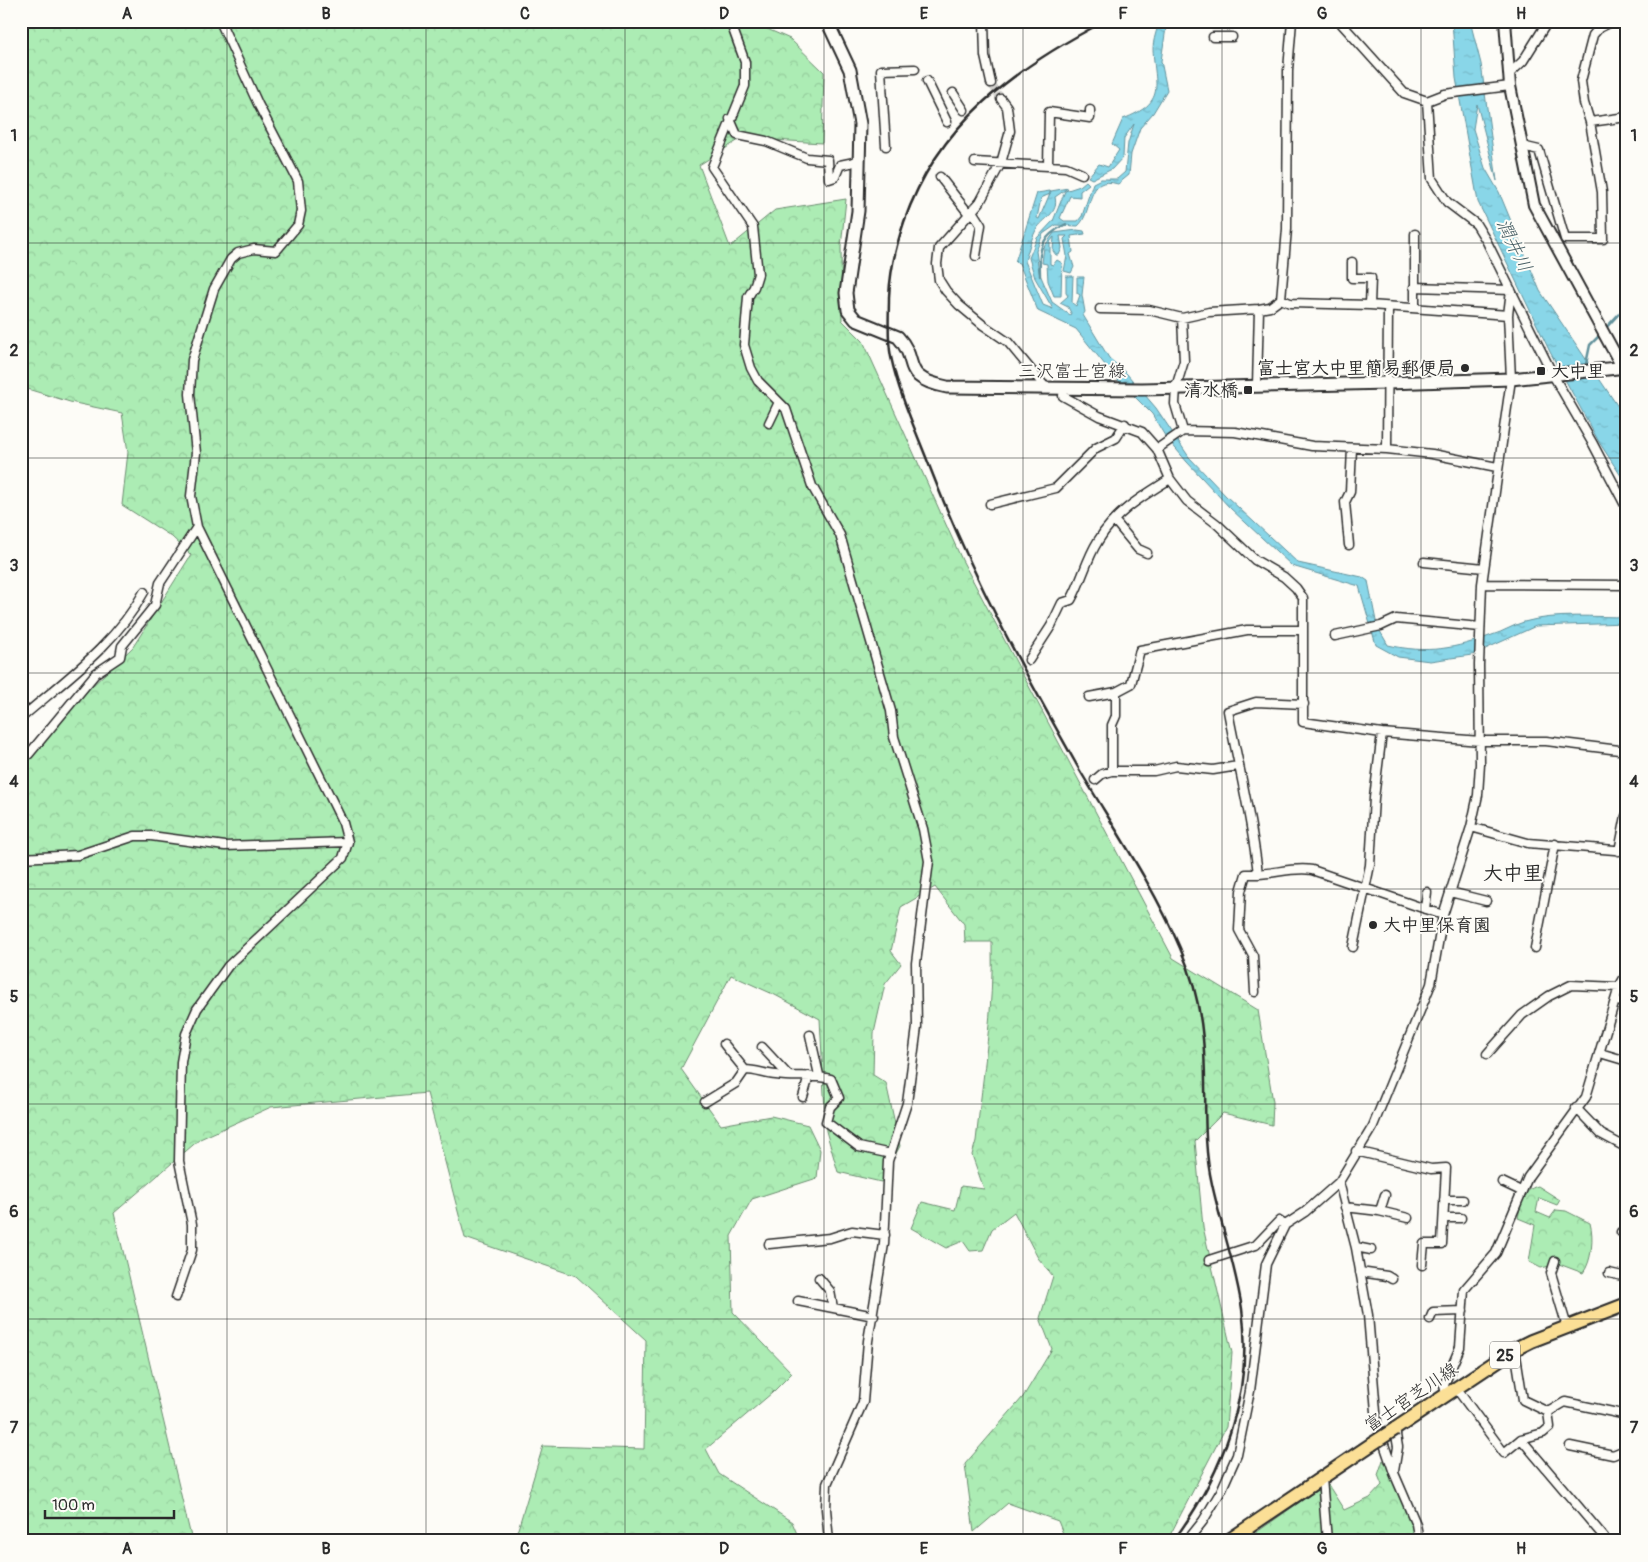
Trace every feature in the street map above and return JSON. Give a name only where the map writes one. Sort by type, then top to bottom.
[{"type":"main road","name":"三沢富士宮線","points":[[827,21],[850,70],[855,86],[860,124],[858,211],[846,293],[848,310],[856,320],[898,337],[903,342],[912,369],[921,379],[930,384],[947,387],[1142,388],[1387,383],[1511,379],[1623,369]]},
{"type":"main road","name":"富士宮芝川線","points":[[1228,1541],[1515,1349],[1627,1304]]},
{"type":"street","points":[[176,1297],[192,1250],[192,1224],[179,1161],[181,1062],[186,1034],[197,1009],[228,966],[343,858],[348,842],[343,823],[197,527],[191,496],[196,453],[190,394],[192,360],[214,289],[231,259],[238,253],[254,249],[276,251],[298,225],[301,211],[298,181],[258,104],[220,21]]},
{"type":"street","points":[[730,21],[745,62],[744,86],[712,167],[753,228],[758,274],[754,287],[748,296],[744,345],[751,368],[758,381],[786,409],[812,486],[840,534],[891,710],[894,737],[923,829],[928,855],[916,963],[917,1027],[914,1065],[907,1103],[888,1161],[884,1236],[874,1316],[868,1341],[862,1402],[827,1484],[826,1509],[829,1541]]},
{"type":"street","points":[[984,21],[985,56],[991,83]]},
{"type":"street","points":[[1281,299],[1287,229],[1288,70],[1292,21]]},
{"type":"street","points":[[1339,21],[1404,93],[1427,101],[1445,94],[1506,86]]},
{"type":"street","points":[[1506,21],[1509,74],[1506,86],[1522,146],[1534,204],[1623,369]]},
{"type":"street","points":[[1509,74],[1523,61],[1548,21]]},
{"type":"street","points":[[1522,146],[1539,150],[1565,239],[1603,240],[1602,192],[1590,122],[1580,81],[1582,68],[1593,35],[1599,28],[1613,21]]},
{"type":"street","points":[[1213,37],[1232,37]]},
{"type":"street","points":[[886,146],[881,70],[915,69]]},
{"type":"street","points":[[927,81],[947,122]]},
{"type":"street","points":[[952,93],[964,110]]},
{"type":"street","points":[[1001,99],[1006,107],[1010,131],[1001,163],[980,202],[939,248],[937,264],[939,280],[959,305],[982,325],[1008,342],[1046,388]]},
{"type":"street","points":[[1427,101],[1431,172],[1434,184],[1447,202],[1476,224],[1495,256],[1555,375],[1594,444],[1627,509]]},
{"type":"street","points":[[1048,166],[1049,112],[1090,118],[1090,110]]},
{"type":"street","points":[[1590,122],[1627,117]]},
{"type":"street","points":[[730,118],[737,135],[766,142],[807,158],[828,160],[829,179],[835,178],[840,165],[859,161]]},
{"type":"street","points":[[975,162],[1066,167],[1082,174]]},
{"type":"street","points":[[940,177],[981,225],[976,256]]},
{"type":"street","points":[[1556,245],[1562,230]]},
{"type":"street","points":[[1415,234],[1415,307]]},
{"type":"street","points":[[1352,262],[1352,278],[1371,278],[1370,304]]},
{"type":"street","points":[[1414,287],[1511,290]]},
{"type":"street","points":[[1188,1541],[1203,1521],[1221,1491],[1237,1455],[1250,1391],[1266,1264],[1285,1225],[1305,1212],[1339,1182],[1356,1151],[1373,1126],[1431,984],[1442,915],[1471,827],[1478,794],[1480,741],[1479,656],[1482,584],[1497,467],[1511,379],[1508,315],[1511,290]]},
{"type":"street","points":[[1281,299],[1290,303],[1370,304],[1388,307],[1415,307],[1508,315]]},
{"type":"street","points":[[1100,309],[1149,310],[1182,318],[1208,312],[1259,309],[1270,306],[1281,299]]},
{"type":"street","points":[[1386,449],[1388,307]]},
{"type":"street","points":[[1257,385],[1259,309]]},
{"type":"street","points":[[1180,433],[1175,404],[1176,387],[1184,361],[1182,318]]},
{"type":"street","points":[[1064,388],[1063,396],[1072,403],[1099,416],[1125,424],[1142,432],[1157,449],[1170,479],[1187,501],[1217,524],[1255,560],[1284,577],[1296,588],[1303,598],[1304,722],[1382,734],[1480,741],[1546,741],[1627,751]]},
{"type":"street","points":[[769,423],[779,402]]},
{"type":"street","points":[[990,504],[1056,488],[1096,448],[1116,438],[1125,424]]},
{"type":"street","points":[[1157,449],[1180,433],[1235,432],[1312,446],[1386,449],[1456,458],[1497,467]]},
{"type":"street","points":[[1350,545],[1345,502],[1350,492],[1352,448]]},
{"type":"street","points":[[1029,660],[1051,626],[1062,603],[1071,600],[1098,540],[1114,520],[1133,502],[1170,479]]},
{"type":"street","points":[[1114,520],[1138,549],[1147,553]]},
{"type":"street","points":[[21,759],[29,754],[96,673],[120,657],[122,646],[155,605],[160,583],[197,527]]},
{"type":"street","points":[[1424,562],[1484,568]]},
{"type":"street","points":[[1482,584],[1627,585]]},
{"type":"street","points":[[21,718],[117,633],[134,611],[144,592]]},
{"type":"street","points":[[1335,636],[1381,626],[1396,619],[1480,631]]},
{"type":"street","points":[[1089,697],[1116,692],[1131,684],[1140,650],[1247,630],[1303,630]]},
{"type":"street","points":[[1112,772],[1112,725],[1116,716],[1116,692]]},
{"type":"street","points":[[1258,874],[1252,826],[1228,711],[1256,702],[1304,704]]},
{"type":"street","points":[[1354,948],[1370,865],[1374,798],[1382,734]]},
{"type":"street","points":[[1095,780],[1102,774],[1112,772],[1154,771],[1176,766],[1213,770],[1238,766]]},
{"type":"street","points":[[1471,827],[1528,843],[1623,851],[1626,816]]},
{"type":"street","points":[[21,858],[78,855],[135,836],[151,836],[225,846],[348,842]]},
{"type":"street","points":[[1535,948],[1555,844]]},
{"type":"street","points":[[1255,992],[1253,956],[1239,930],[1241,891],[1246,874],[1276,873],[1297,867],[1312,870],[1442,915]]},
{"type":"street","points":[[1424,909],[1427,892]]},
{"type":"street","points":[[1450,892],[1486,901]]},
{"type":"street","points":[[1548,1412],[1550,1427],[1543,1433],[1521,1439],[1504,1453],[1444,1385],[1460,1347],[1464,1290],[1496,1253],[1528,1177],[1576,1108],[1586,1097],[1619,986],[1627,973]]},
{"type":"street","points":[[1487,1054],[1522,1015],[1542,1000],[1571,985],[1619,986]]},
{"type":"street","points":[[1615,1000],[1627,1004]]},
{"type":"street","points":[[810,1036],[819,1075]]},
{"type":"street","points":[[724,1044],[745,1070]]},
{"type":"street","points":[[762,1047],[789,1076]]},
{"type":"street","points":[[1600,1053],[1627,1061]]},
{"type":"street","points":[[745,1070],[758,1070],[774,1075],[819,1075],[831,1079],[839,1098],[830,1107],[826,1122],[859,1147],[891,1154]]},
{"type":"street","points":[[705,1102],[736,1083],[745,1070]]},
{"type":"street","points":[[803,1097],[809,1076]]},
{"type":"street","points":[[1576,1108],[1601,1134],[1627,1148]]},
{"type":"street","points":[[1356,1151],[1431,1169],[1446,1168],[1442,1244],[1424,1244],[1422,1265]]},
{"type":"street","points":[[1339,1182],[1356,1247],[1368,1315],[1377,1424],[1394,1473],[1416,1524],[1419,1541]]},
{"type":"street","points":[[1502,1182],[1521,1191]]},
{"type":"street","points":[[1380,1211],[1385,1195]]},
{"type":"street","points":[[1444,1200],[1463,1200]]},
{"type":"street","points":[[1345,1207],[1380,1211],[1408,1218]]},
{"type":"street","points":[[1444,1218],[1461,1218]]},
{"type":"street","points":[[1209,1260],[1256,1245],[1280,1221],[1285,1225]]},
{"type":"street","points":[[769,1244],[830,1238],[852,1231],[884,1236]]},
{"type":"street","points":[[1356,1247],[1371,1250]]},
{"type":"street","points":[[1555,1261],[1551,1273],[1567,1327]]},
{"type":"street","points":[[1360,1272],[1387,1276],[1392,1279]]},
{"type":"street","points":[[1609,1273],[1627,1277]]},
{"type":"street","points":[[819,1278],[830,1291],[833,1308]]},
{"type":"street","points":[[798,1301],[874,1316]]},
{"type":"street","points":[[1430,1319],[1433,1312],[1463,1311]]},
{"type":"street","points":[[1515,1349],[1523,1400],[1548,1412]]},
{"type":"street","points":[[1548,1412],[1565,1402],[1627,1415]]},
{"type":"street","points":[[1394,1473],[1398,1447],[1395,1429]]},
{"type":"street","points":[[1521,1439],[1604,1537]]},
{"type":"street","points":[[1570,1446],[1613,1455],[1627,1449]]},
{"type":"street","points":[[1322,1478],[1327,1541]]},
{"type":"street","points":[[1627,1520],[1627,1525]]},
{"type":"green space","points":[[21,21],[749,21],[790,39],[824,72],[822,143],[742,138],[699,165],[730,247],[775,210],[846,199],[841,247],[842,320],[863,341],[962,560],[1173,958],[1258,1010],[1273,1102],[1272,1125],[1223,1113],[1195,1141],[1203,1227],[1232,1353],[1226,1427],[1167,1541],[1066,1541],[1058,1521],[1008,1503],[974,1532],[965,1464],[1023,1397],[1052,1349],[1040,1318],[1053,1276],[1038,1258],[1014,1212],[992,1229],[983,1250],[970,1251],[963,1241],[946,1248],[911,1228],[922,1202],[955,1210],[961,1186],[984,1189],[972,1155],[976,1141],[987,1042],[992,942],[965,942],[964,924],[935,887],[901,907],[891,951],[901,964],[885,984],[874,1033],[873,1075],[886,1083],[900,1146],[881,1182],[838,1172],[826,1131],[820,1019],[775,995],[731,975],[681,1069],[721,1125],[771,1116],[808,1125],[820,1150],[817,1178],[752,1199],[731,1236],[733,1312],[792,1373],[772,1393],[706,1449],[719,1474],[792,1522],[800,1541],[509,1541],[518,1529],[543,1446],[644,1449],[646,1340],[576,1276],[465,1238],[427,1093],[271,1107],[200,1139],[114,1213],[192,1541],[21,1541],[21,754],[133,647],[191,555],[172,537],[122,505],[128,452],[122,413],[70,402],[21,387]]},
{"type":"green space","points":[[1538,1186],[1560,1200],[1557,1205],[1539,1198],[1536,1212],[1550,1218],[1556,1210],[1566,1211],[1590,1223],[1592,1235],[1591,1249],[1583,1273],[1559,1264],[1541,1268],[1529,1262],[1535,1225],[1518,1218],[1525,1194]]},
{"type":"green space","points":[[1383,1460],[1405,1492],[1423,1541],[1244,1541],[1327,1483],[1344,1510],[1370,1498],[1382,1485],[1378,1475]]},
{"type":"water","points":[[1159,21],[1167,21],[1161,61],[1167,90],[1153,113],[1140,128],[1131,154],[1129,175],[1118,184],[1107,182],[1100,184],[1095,189],[1083,220],[1078,226],[1056,225],[1043,234],[1036,251],[1039,272],[1052,302],[1070,315],[1068,307],[1060,303],[1068,296],[1066,293],[1066,276],[1073,276],[1072,303],[1076,306],[1080,295],[1077,293],[1077,277],[1084,277],[1082,295],[1085,312],[1083,315],[1109,358],[1127,374],[1156,408],[1189,457],[1226,496],[1298,563],[1362,577],[1368,581],[1377,626],[1388,645],[1416,649],[1453,647],[1496,634],[1524,622],[1549,617],[1627,617],[1627,623],[1536,626],[1472,655],[1430,661],[1398,657],[1376,645],[1359,586],[1292,566],[1230,508],[1187,462],[1165,436],[1152,414],[1114,376],[1076,329],[1038,311],[1019,263],[1015,262],[1037,193],[1050,191],[1050,193],[1051,191],[1068,188],[1055,197],[1055,208],[1036,230],[1025,261],[1043,305],[1053,309],[1035,278],[1029,258],[1037,238],[1053,221],[1065,191],[1080,186],[1086,181],[1089,184],[1080,191],[1080,197],[1070,196],[1060,218],[1064,221],[1078,221],[1082,216],[1093,183],[1101,179],[1117,179],[1125,172],[1128,143],[1134,124],[1124,138],[1123,157],[1112,169],[1092,179],[1088,177],[1099,164],[1108,167],[1119,150],[1112,144],[1123,119],[1137,113],[1147,106],[1152,99],[1156,83],[1154,42]],"holes":[[[1050,194],[1039,219],[1037,218],[1041,198]]]},
{"type":"water","name":"潤井川","points":[[1452,21],[1470,21],[1481,64],[1497,181],[1477,104],[1473,129],[1485,168],[1499,192],[1540,291],[1627,420],[1627,485],[1599,442],[1550,352],[1478,202],[1456,78]]},
{"type":"water","points":[[1084,231],[1085,234],[1071,236],[1073,252],[1070,254],[1074,267],[1071,273],[1064,271],[1067,256],[1064,239],[1067,236],[1060,236],[1062,248],[1059,255],[1056,255],[1053,251],[1054,237],[1050,242],[1050,264],[1053,265],[1057,260],[1062,263],[1061,296],[1054,296],[1048,281],[1047,264],[1042,263],[1044,247],[1054,233]]},
{"type":"waterway","points":[[1040,276],[1040,258],[1043,245],[1050,234],[1066,224]]},
{"type":"waterway","points":[[1604,330],[1627,305]]},
{"type":"waterway","points":[[1586,364],[1590,345],[1601,334]]},
{"type":"tunnel","points":[[991,83],[1001,99]]},
{"type":"railway","points":[[1105,21],[1040,58],[1011,79],[959,127],[937,155],[919,187],[898,240],[892,268],[889,297],[889,334],[891,357],[903,400],[963,547],[999,622],[1038,696],[1158,902],[1185,959],[1195,992],[1203,1039],[1209,1166],[1242,1309],[1243,1371],[1238,1402],[1220,1461],[1191,1516],[1173,1541]]},
{"type":"place","name":"富士宮大中里簡易郵便局","points":[[1465,368]]},
{"type":"place","name":"大中里","points":[[1541,371]]},
{"type":"place","name":"清水橋","points":[[1248,390]]},
{"type":"place","name":"大中里保育園","points":[[1373,925]]},
{"type":"district","name":"大中里","points":[[1513,873]]}]
